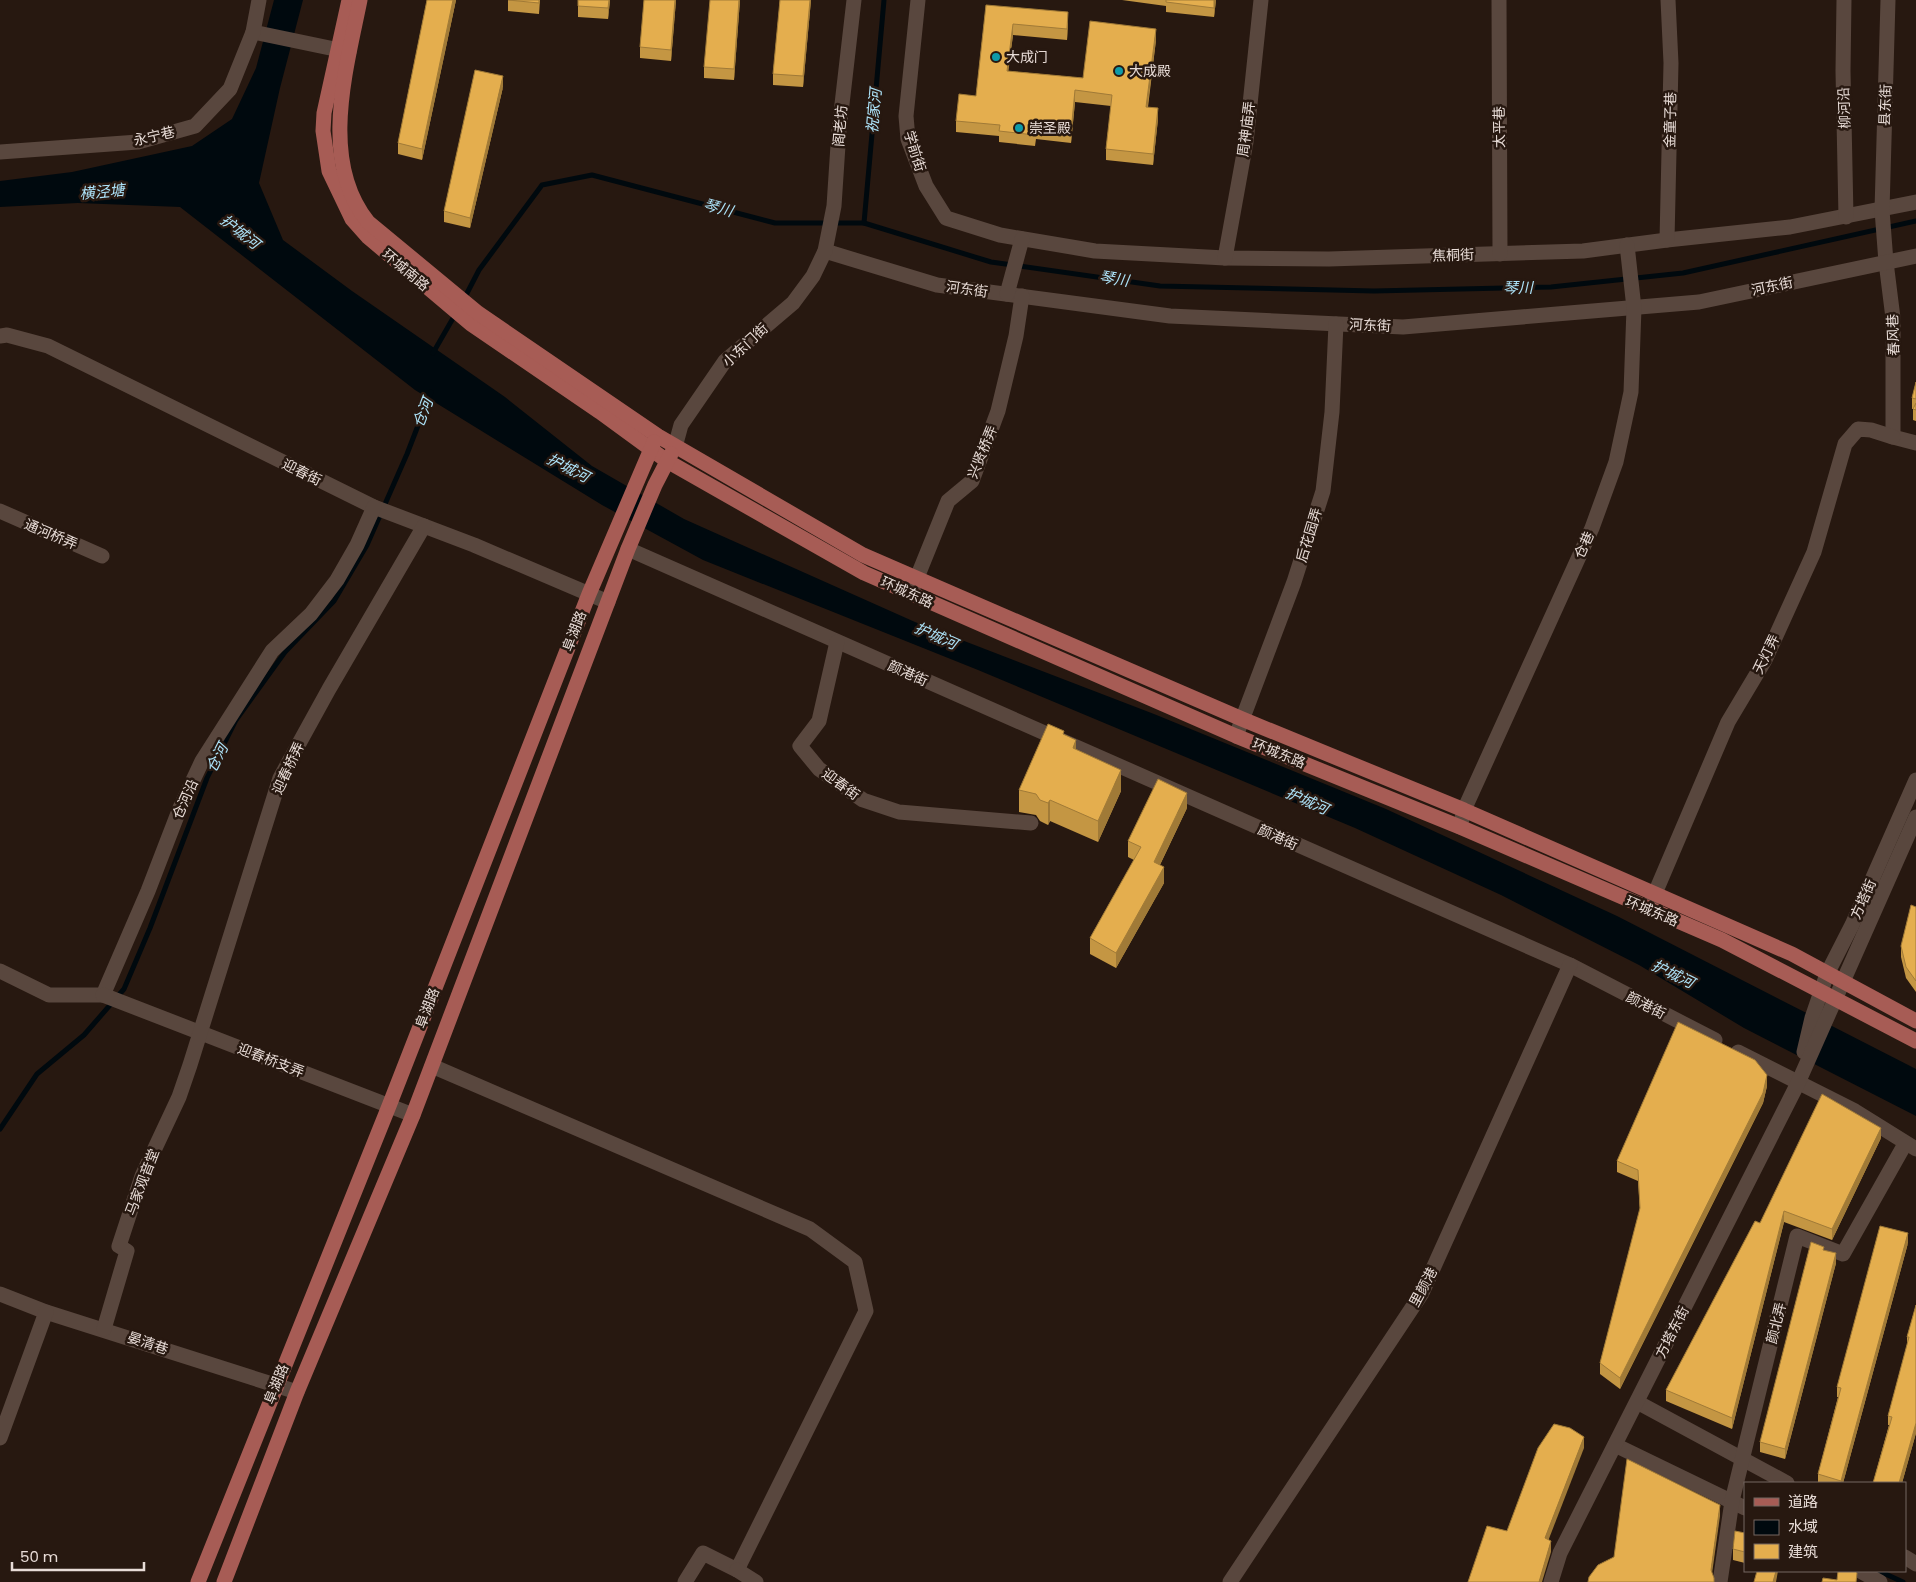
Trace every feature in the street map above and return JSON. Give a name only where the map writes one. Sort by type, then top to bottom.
[{"type":"main road","name":"环城南路","points":[[345,51],[349,0]]},
{"type":"main road","name":"环城南路","points":[[360,0],[324,113],[323,131],[329,171],[352,219],[368,237],[475,319],[654,442]]},
{"type":"main road","name":"环城东路","points":[[654,442],[674,446],[863,556],[1242,719],[1464,810],[1792,954],[1916,1021]]},
{"type":"main road","name":"环城东路","points":[[654,442],[667,461],[864,573],[1236,736],[1460,827],[1648,910],[1722,940],[1916,1042]]},
{"type":"main road","name":"阜湖路","points":[[198,1582],[275,1385],[389,1106],[589,594],[654,442]]},
{"type":"main road","name":"阜湖路","points":[[224,1582],[297,1392],[413,1115],[628,549],[674,446]]},
{"type":"street","name":"永宁巷","points":[[0,152],[138,142],[195,126],[230,90],[253,32],[259,0]]},
{"type":"street","name":"阁老坊","points":[[825,251],[834,206],[854,0]]},
{"type":"street","name":"学前街","points":[[918,0],[906,116],[908,139],[926,186],[946,218],[1000,235],[1022,239]]},
{"type":"street","name":"周神庙弄","points":[[1225,258],[1246,142],[1261,0]]},
{"type":"street","name":"太平巷","points":[[1498,0],[1500,254]]},
{"type":"street","name":"金童子巷","points":[[1667,240],[1671,63],[1668,0]]},
{"type":"street","name":"柳河沿","points":[[1844,0],[1843,71],[1846,217]]},
{"type":"street","name":"县东街","points":[[1882,210],[1888,0]]},
{"type":"street","points":[[253,32],[345,51]]},
{"type":"street","points":[[1882,210],[1916,202]]},
{"type":"street","name":"焦桐街","points":[[1022,239],[1095,252],[1225,258],[1329,259],[1500,254],[1583,251],[1790,227],[1882,210]]},
{"type":"street","name":"春风巷","points":[[1882,210],[1893,318],[1895,415],[1893,437]]},
{"type":"street","name":"兴贤桥弄","points":[[910,593],[948,501],[972,481],[998,411],[1016,336],[1015,295],[1022,239]]},
{"type":"street","name":"仓巷","points":[[1460,827],[1464,810],[1592,528],[1616,462],[1630,392],[1634,308],[1628,245]]},
{"type":"street","name":"河东街","points":[[825,251],[937,285],[1170,316],[1403,327],[1699,302],[1916,256]]},
{"type":"street","name":"小东门街","points":[[674,446],[680,425],[725,361],[793,303],[813,276],[825,251]]},
{"type":"street","name":"后花园弄","points":[[1236,736],[1294,582],[1323,491],[1332,412],[1336,324]]},
{"type":"street","name":"迎春街","points":[[0,336],[7,335],[48,346],[374,507],[474,545],[608,602]]},
{"type":"street","points":[[654,442],[680,425]]},
{"type":"street","name":"天灯弄","points":[[1648,910],[1728,722],[1765,660],[1814,552],[1844,444],[1858,429],[1871,430],[1893,437]]},
{"type":"street","points":[[1893,437],[1916,443]]},
{"type":"street","name":"仓河沿","points":[[103,995],[148,891],[180,808],[202,761],[272,651],[311,614],[337,580],[357,545],[374,507]]},
{"type":"street","name":"通河桥弄","points":[[0,511],[102,556]]},
{"type":"street","name":"迎春桥弄","points":[[200,1032],[280,778],[329,689],[424,526]]},
{"type":"street","name":"颜港街","points":[[628,549],[1570,965],[1855,1112],[1910,1147]]},
{"type":"street","name":"迎春街","points":[[837,642],[819,721],[800,746],[819,769],[863,800],[899,812],[1031,823]]},
{"type":"street","name":"方塔街","points":[[1818,1021],[1828,995],[1827,974],[1852,925],[1916,780]]},
{"type":"street","name":"方塔街","points":[[1828,995],[1842,981],[1916,817]]},
{"type":"street","name":"里颜港","points":[[1230,1582],[1422,1293],[1570,965]]},
{"type":"street","points":[[0,971],[49,996],[103,995]]},
{"type":"street","name":"迎春桥支弄","points":[[103,995],[413,1115]]},
{"type":"street","name":"方塔东街","points":[[1552,1582],[1560,1553],[1798,1083],[1818,1021]]},
{"type":"street","name":"马家观音堂","points":[[104,1330],[127,1251],[119,1246],[121,1239],[142,1176],[178,1097],[200,1032]]},
{"type":"street","points":[[432,1066],[810,1229],[855,1262],[866,1311],[737,1570]]},
{"type":"street","name":"颜北弄","points":[[1720,1582],[1738,1505],[1742,1458],[1798,1236],[1843,1254],[1910,1147]]},
{"type":"street","name":"晏清巷","points":[[0,1294],[46,1312],[297,1392]]},
{"type":"street","points":[[0,1438],[46,1312]]},
{"type":"street","points":[[1637,1402],[1785,1482]]},
{"type":"street","points":[[1615,1445],[1738,1505]]},
{"type":"street","points":[[685,1582],[703,1554],[737,1570],[756,1582]]},
{"type":"street","points":[[1862,1572],[1880,1582]]},
{"type":"water","points":[[274,0],[303,0],[280,88],[259,183],[283,240],[352,291],[505,397],[592,466],[684,519],[915,622],[1154,714],[1386,809],[1617,916],[1916,1069],[1916,1116],[1744,1028],[1639,965],[1501,895],[1355,828],[978,670],[703,560],[602,505],[415,390],[180,207],[78,203],[0,207],[0,181],[72,172],[192,146],[232,119],[256,68]]},
{"type":"building","points":[[427,0],[453,0],[422,149],[398,143]]},
{"type":"building","points":[[508,0],[539,0],[539,3]]},
{"type":"building","points":[[578,0],[609,0],[608,8],[578,6]]},
{"type":"building","points":[[644,0],[675,0],[671,50],[640,47]]},
{"type":"building","points":[[710,0],[739,0],[734,69],[704,67]]},
{"type":"building","points":[[780,0],[810,0],[803,76],[773,74]]},
{"type":"building","points":[[1166,0],[1214,0],[1214,8],[1166,2]]},
{"type":"building","points":[[986,5],[1068,12],[1067,29],[1013,24],[1007,71],[1083,78],[1090,21],[1156,29],[1146,107],[1158,108],[1153,154],[1106,149],[1112,95],[1075,90],[1071,132],[1036,128],[1035,135],[999,131],[1000,125],[956,121],[959,94],[976,96]]},
{"type":"building","points":[[475,70],[503,76],[470,218],[444,211]]},
{"type":"building","points":[[1916,382],[1916,399],[1912,398]]},
{"type":"building","points":[[1048,724],[1064,731],[1063,734],[1076,740],[1073,748],[1121,770],[1098,821],[1050,800],[1048,803],[1040,800],[1036,794],[1019,790]]},
{"type":"building","points":[[1158,779],[1187,793],[1154,862],[1164,867],[1116,953],[1090,938],[1141,847],[1128,841]]},
{"type":"building","points":[[1911,905],[1916,907],[1916,981],[1906,967],[1901,946]]},
{"type":"building","points":[[1678,1022],[1755,1060],[1767,1075],[1763,1093],[1620,1378],[1600,1363],[1640,1208],[1638,1170],[1617,1161]]},
{"type":"building","points":[[1822,1094],[1881,1128],[1832,1229],[1784,1211],[1732,1418],[1666,1390],[1755,1221],[1760,1223]]},
{"type":"building","points":[[1880,1226],[1908,1233],[1841,1481],[1818,1474],[1841,1388],[1837,1387]]},
{"type":"building","points":[[1811,1242],[1824,1247],[1823,1250],[1836,1253],[1785,1449],[1760,1442]]},
{"type":"building","points":[[1916,1305],[1916,1423],[1899,1482],[1873,1482],[1892,1417],[1888,1416],[1909,1337],[1907,1337]]},
{"type":"building","points":[[1554,1424],[1570,1428],[1584,1437],[1545,1538],[1551,1541],[1539,1582],[1468,1582],[1487,1526],[1507,1531],[1538,1448]]},
{"type":"building","points":[[1627,1459],[1720,1505],[1711,1570],[1714,1582],[1588,1582],[1589,1577],[1598,1565],[1614,1557]]},
{"type":"building","points":[[1735,1531],[1744,1533],[1744,1552],[1733,1549]]},
{"type":"building","points":[[1757,1572],[1776,1572],[1773,1582],[1754,1582]]},
{"type":"building","points":[[1838,1572],[1857,1573],[1856,1582],[1822,1582],[1823,1578],[1837,1580]]},
{"type":"waterway","name":"祝家河","points":[[864,223],[884,0]]},
{"type":"waterway","name":"琴川","points":[[464,299],[479,270],[542,185],[592,175],[775,223],[864,223],[991,262],[1160,286],[1374,291],[1551,287],[1683,273],[1916,221]]},
{"type":"waterway","name":"琴川","points":[[433,353],[456,313]]},
{"type":"waterway","name":"仓河","points":[[0,1129],[37,1074],[84,1035],[124,989],[150,928],[207,778],[236,720],[285,652],[334,601],[367,545],[407,454],[431,392]]},
{"type":"waterway","points":[[1881,1572],[1903,1582]]},
{"type":"place","name":"大成门","points":[[996,57]]},
{"type":"place","name":"大成殿","points":[[1119,71]]},
{"type":"place","name":"崇圣殿","points":[[1019,128]]},
{"type":"water label","name":"横泾塘","points":[[102,192]]},
{"type":"water label","name":"护城河","points":[[240,232]]},
{"type":"water label","name":"护城河","points":[[568,468]]},
{"type":"water label","name":"护城河","points":[[936,636]]},
{"type":"water label","name":"护城河","points":[[1307,801]]},
{"type":"water label","name":"护城河","points":[[1673,974]]}]
